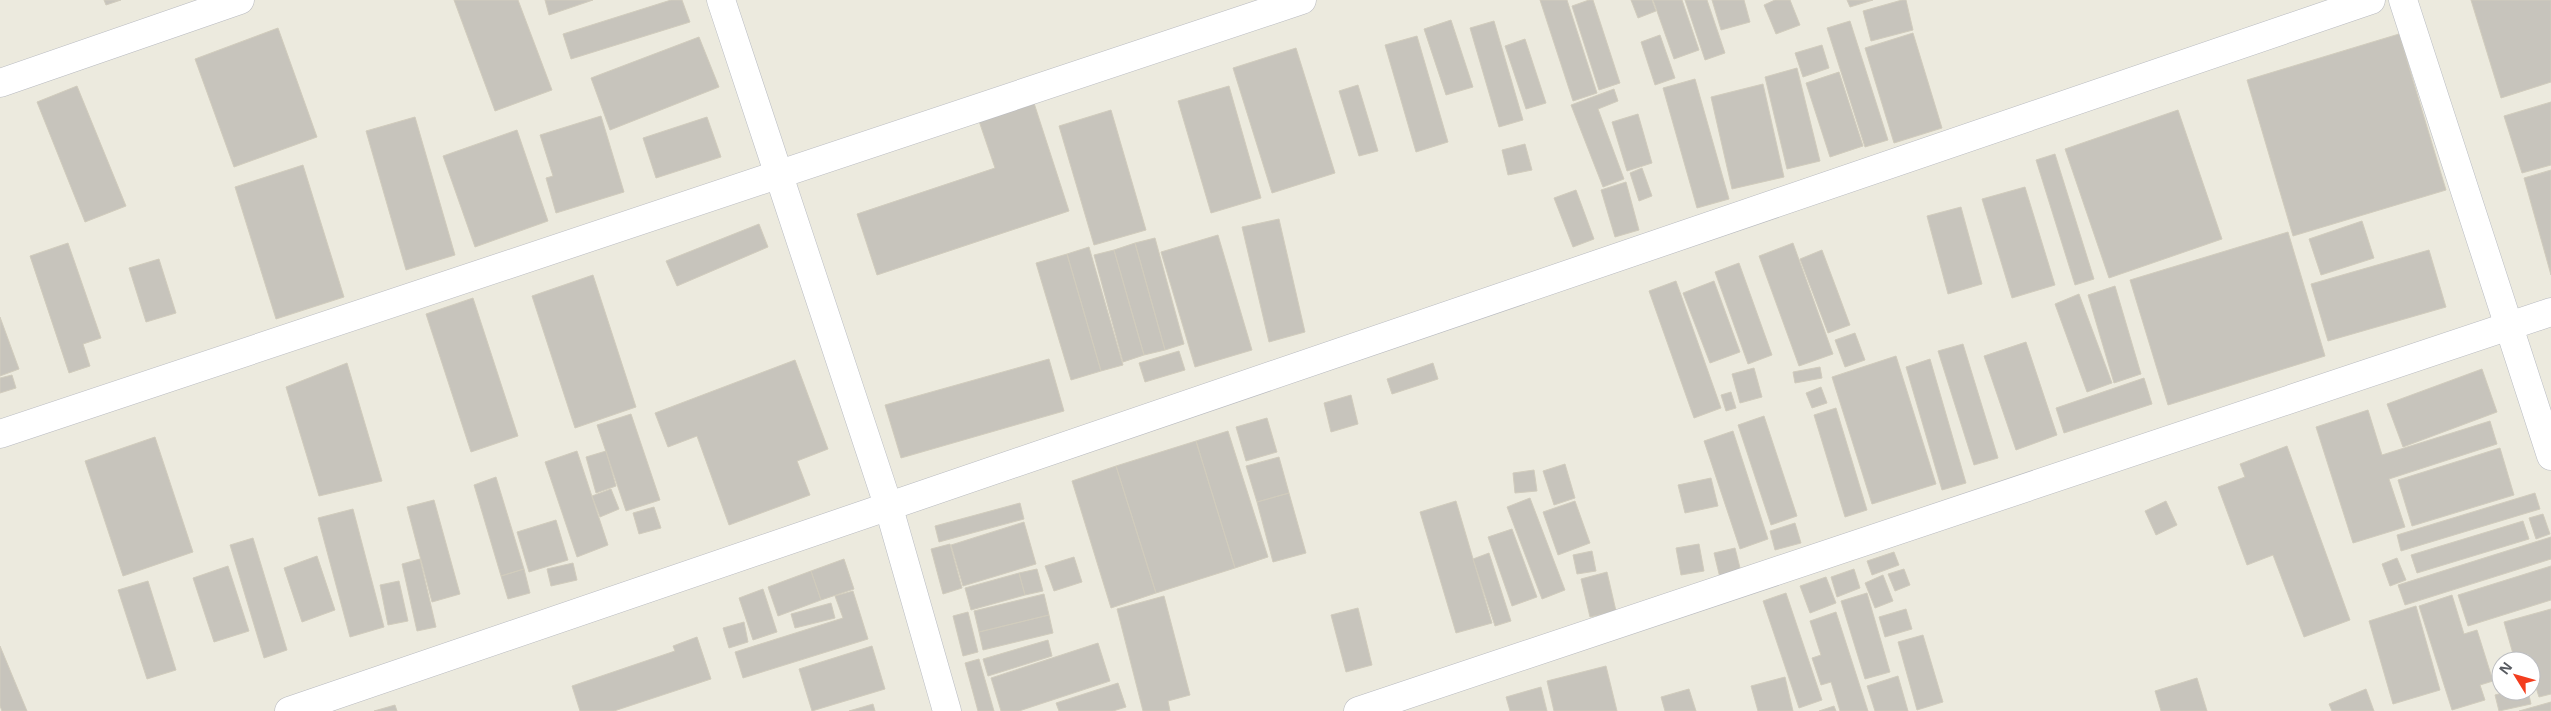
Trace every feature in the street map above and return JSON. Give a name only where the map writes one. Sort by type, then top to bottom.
[{"type":"street","points":[[0,83],[240,0]]},
{"type":"street","points":[[721,0],[889,508],[947,711]]},
{"type":"street","points":[[0,434],[780,176],[1302,0]]},
{"type":"street","points":[[289,711],[889,508],[2371,0]]},
{"type":"street","points":[[2403,0],[2551,456]]},
{"type":"street","points":[[1358,711],[2551,312]]},
{"type":"building","points":[[104,0],[121,0],[106,5]]},
{"type":"building","points":[[454,0],[518,0],[552,90],[495,111]]},
{"type":"building","points":[[545,0],[593,0],[549,15]]},
{"type":"building","points":[[671,0],[682,0],[690,22],[571,59],[563,34]]},
{"type":"building","points":[[1540,0],[1567,0],[1597,93],[1573,101]]},
{"type":"building","points":[[1593,0],[1620,83],[1599,90],[1572,6]]},
{"type":"building","points":[[1631,0],[1652,0],[1656,11],[1638,18]]},
{"type":"building","points":[[1653,0],[1682,0],[1699,50],[1674,59]]},
{"type":"building","points":[[1685,0],[1707,0],[1725,53],[1705,60]]},
{"type":"building","points":[[1712,0],[1744,0],[1750,22],[1721,30]]},
{"type":"building","points":[[1775,0],[1790,0],[1800,25],[1776,34],[1764,5]]},
{"type":"building","points":[[1847,0],[1873,0],[1850,7]]},
{"type":"building","points":[[1906,0],[1913,30],[1871,41],[1863,11]]},
{"type":"building","points":[[2471,0],[2551,0],[2551,82],[2501,98]]},
{"type":"building","points":[[1451,20],[1473,87],[1446,95],[1424,29]]},
{"type":"building","points":[[1494,21],[1523,120],[1499,127],[1470,28]]},
{"type":"building","points":[[1850,21],[1888,140],[1865,147],[1827,28]]},
{"type":"building","points":[[278,28],[317,137],[234,167],[195,59]]},
{"type":"building","points":[[1913,33],[1942,128],[1894,143],[1865,48]]},
{"type":"building","points":[[2399,34],[2446,190],[2293,236],[2247,80]]},
{"type":"building","points":[[1660,35],[1675,78],[1655,85],[1641,42]]},
{"type":"building","points":[[1417,36],[1448,142],[1416,152],[1385,45]]},
{"type":"building","points":[[699,37],[719,87],[610,130],[591,78]]},
{"type":"building","points":[[1525,39],[1546,103],[1526,109],[1505,46]]},
{"type":"building","points":[[1822,45],[1829,68],[1803,77],[1795,53]]},
{"type":"building","points":[[1296,48],[1335,173],[1272,193],[1233,68]]},
{"type":"building","points":[[1797,68],[1820,161],[1787,169],[1765,77]]},
{"type":"building","points":[[1839,72],[1863,146],[1830,157],[1806,83]]},
{"type":"building","points":[[1695,79],[1729,199],[1697,208],[1663,88]]},
{"type":"building","points":[[1763,84],[1784,177],[1732,189],[1711,97]]},
{"type":"building","points":[[1358,85],[1378,151],[1359,156],[1339,91]]},
{"type":"building","points":[[77,86],[126,206],[85,222],[37,102]]},
{"type":"building","points":[[1229,86],[1261,198],[1211,213],[1178,101]]},
{"type":"building","points":[[1614,89],[1618,101],[1598,109],[1624,179],[1603,187],[1571,105]]},
{"type":"building","points":[[2551,102],[2551,165],[2522,173],[2504,116]]},
{"type":"building","points":[[1034,103],[1069,211],[877,275],[857,214],[995,168],[979,121]]},
{"type":"building","points":[[1111,110],[1146,230],[1094,245],[1059,126]]},
{"type":"building","points":[[2178,110],[2222,239],[2109,278],[2065,149]]},
{"type":"building","points":[[1638,114],[1652,163],[1627,171],[1612,122]]},
{"type":"building","points":[[601,116],[624,192],[556,213],[546,178],[553,176],[540,135]]},
{"type":"building","points":[[415,117],[455,255],[406,270],[366,131]]},
{"type":"building","points":[[707,117],[721,157],[656,178],[643,138]]},
{"type":"building","points":[[517,130],[548,221],[475,247],[443,156]]},
{"type":"building","points":[[1525,144],[1532,170],[1508,175],[1502,150]]},
{"type":"building","points":[[2055,154],[2094,279],[2075,285],[2036,160]]},
{"type":"building","points":[[303,165],[344,297],[276,319],[235,187]]},
{"type":"building","points":[[1642,168],[1652,196],[1639,201],[1630,173]]},
{"type":"building","points":[[2551,170],[2551,275],[2524,178]]},
{"type":"building","points":[[1626,182],[1639,230],[1615,237],[1601,190]]},
{"type":"building","points":[[2025,187],[2055,285],[2012,298],[1982,199]]},
{"type":"building","points":[[1576,190],[1594,239],[1573,247],[1554,198]]},
{"type":"building","points":[[1961,207],[1982,284],[1948,294],[1927,216]]},
{"type":"building","points":[[1279,219],[1305,332],[1269,342],[1242,227]]},
{"type":"building","points":[[2362,221],[2374,258],[2321,275],[2309,239]]},
{"type":"building","points":[[759,224],[768,247],[677,286],[666,261]]},
{"type":"building","points":[[2288,232],[2325,356],[2168,405],[2130,280]]},
{"type":"building","points":[[1218,235],[1252,350],[1195,367],[1161,252]]},
{"type":"building","points":[[1155,238],[1184,344],[1165,350],[1135,243]]},
{"type":"building","points":[[68,243],[101,338],[83,344],[90,366],[69,373],[30,256]]},
{"type":"building","points":[[1135,243],[1165,350],[1144,355],[1114,250]]},
{"type":"building","points":[[1793,243],[1833,354],[1799,366],[1759,256]]},
{"type":"building","points":[[1089,247],[1123,365],[1101,371],[1067,254]]},
{"type":"building","points":[[1114,250],[1144,355],[1123,362],[1094,255]]},
{"type":"building","points":[[1822,250],[1850,325],[1828,333],[1800,259]]},
{"type":"building","points":[[2429,250],[2446,307],[2328,341],[2311,284]]},
{"type":"building","points":[[1067,254],[1101,371],[1071,380],[1036,263]]},
{"type":"building","points":[[159,259],[176,313],[146,322],[129,268]]},
{"type":"building","points":[[1739,263],[1772,355],[1748,364],[1715,272]]},
{"type":"building","points":[[593,275],[636,407],[575,428],[532,296]]},
{"type":"building","points":[[1676,281],[1721,408],[1694,418],[1649,291]]},
{"type":"building","points":[[1714,281],[1740,352],[1710,363],[1683,293]]},
{"type":"building","points":[[2115,286],[2141,374],[2114,383],[2088,295]]},
{"type":"building","points":[[2079,294],[2112,383],[2087,392],[2055,304]]},
{"type":"building","points":[[473,298],[518,436],[471,452],[426,314]]},
{"type":"building","points":[[0,317],[19,369],[0,376]]},
{"type":"building","points":[[1855,333],[1865,360],[1845,367],[1835,340]]},
{"type":"building","points":[[2026,342],[2057,435],[2016,450],[1984,356]]},
{"type":"building","points":[[1963,344],[1998,458],[1974,465],[1938,351]]},
{"type":"building","points":[[1179,351],[1185,370],[1145,382],[1139,363]]},
{"type":"building","points":[[1896,356],[1936,484],[1872,504],[1832,377]]},
{"type":"building","points":[[1049,359],[1064,411],[901,458],[885,405]]},
{"type":"building","points":[[1930,359],[1966,483],[1942,490],[1906,367]]},
{"type":"building","points":[[795,360],[828,449],[797,461],[810,495],[729,525],[697,436],[668,447],[655,413]]},
{"type":"building","points":[[347,363],[382,481],[319,496],[286,387]]},
{"type":"building","points":[[1433,363],[1438,379],[1392,394],[1387,379]]},
{"type":"building","points":[[1820,367],[1822,378],[1795,383],[1793,372]]},
{"type":"building","points":[[1754,368],[1762,397],[1740,403],[1732,374]]},
{"type":"building","points":[[2482,369],[2497,412],[2403,447],[2387,404]]},
{"type":"building","points":[[12,375],[16,388],[0,393],[0,378]]},
{"type":"building","points":[[2144,378],[2152,404],[2064,433],[2056,408]]},
{"type":"building","points":[[1821,387],[1827,403],[1812,408],[1806,393]]},
{"type":"building","points":[[1731,392],[1736,408],[1726,411],[1721,395]]},
{"type":"building","points":[[1351,395],[1358,424],[1331,432],[1324,403]]},
{"type":"building","points":[[1836,408],[1867,510],[1845,517],[1814,415]]},
{"type":"building","points":[[2368,410],[2382,455],[2490,421],[2497,444],[2389,479],[2405,527],[2353,543],[2316,427]]},
{"type":"building","points":[[631,414],[660,500],[626,511],[597,425]]},
{"type":"building","points":[[1764,416],[1797,516],[1771,525],[1738,425]]},
{"type":"building","points":[[1267,418],[1277,452],[1246,461],[1236,427]]},
{"type":"building","points":[[1228,431],[1268,557],[1235,568],[1196,441]]},
{"type":"building","points":[[1733,431],[1768,539],[1740,549],[1704,441]]},
{"type":"building","points":[[155,437],[193,552],[123,576],[85,461]]},
{"type":"building","points":[[1196,441],[1235,568],[1156,593],[1116,466]]},
{"type":"building","points":[[2287,446],[2350,620],[2304,637],[2273,555],[2247,565],[2218,487],[2245,477],[2240,464]]},
{"type":"building","points":[[2500,448],[2514,495],[2412,526],[2398,480]]},
{"type":"building","points":[[577,451],[608,545],[577,557],[545,462]]},
{"type":"building","points":[[606,451],[616,486],[596,493],[586,457]]},
{"type":"building","points":[[1279,457],[1289,493],[1257,502],[1246,466]]},
{"type":"building","points":[[1565,464],[1575,498],[1554,505],[1543,471]]},
{"type":"building","points":[[1116,466],[1156,593],[1111,608],[1072,481]]},
{"type":"building","points":[[1534,470],[1537,491],[1515,493],[1513,473]]},
{"type":"building","points":[[496,477],[524,569],[501,576],[474,485]]},
{"type":"building","points":[[1711,478],[1718,506],[1685,513],[1678,485]]},
{"type":"building","points":[[611,489],[619,509],[600,517],[592,496]]},
{"type":"building","points":[[1289,493],[1306,553],[1273,562],[1257,502]]},
{"type":"building","points":[[2535,493],[2540,509],[2401,551],[2397,535]]},
{"type":"building","points":[[1530,498],[1565,590],[1542,599],[1507,507]]},
{"type":"building","points":[[434,500],[460,594],[432,602],[407,507]]},
{"type":"building","points":[[1456,501],[1492,623],[1456,633],[1420,512]]},
{"type":"building","points":[[1575,501],[1590,543],[1558,555],[1543,512]]},
{"type":"building","points":[[2166,501],[2177,525],[2156,535],[2145,511]]},
{"type":"building","points":[[1020,503],[1024,519],[939,542],[935,526]]},
{"type":"building","points":[[654,507],[661,528],[639,534],[633,513]]},
{"type":"building","points":[[353,509],[384,627],[350,637],[318,518]]},
{"type":"building","points":[[2543,514],[2550,534],[2536,539],[2529,518]]},
{"type":"building","points":[[556,520],[568,560],[529,572],[517,532]]},
{"type":"building","points":[[2523,521],[2529,539],[2417,573],[2411,555]]},
{"type":"building","points":[[1024,522],[1036,564],[963,586],[951,545]]},
{"type":"building","points":[[1795,523],[1801,543],[1775,550],[1770,531]]},
{"type":"building","points":[[1512,529],[1537,597],[1512,606],[1488,537]]},
{"type":"building","points":[[2551,537],[2551,559],[2405,605],[2398,585]]},
{"type":"building","points":[[253,538],[287,650],[264,658],[230,545]]},
{"type":"building","points":[[950,544],[962,588],[943,594],[931,549]]},
{"type":"building","points":[[1699,544],[1704,571],[1681,575],[1676,548]]},
{"type":"building","points":[[1735,548],[1742,576],[1721,582],[1714,553]]},
{"type":"building","points":[[1592,551],[1596,571],[1577,574],[1573,555]]},
{"type":"building","points":[[1894,552],[1899,565],[1872,575],[1867,561]]},
{"type":"building","points":[[1489,553],[1511,621],[1495,626],[1473,559]]},
{"type":"building","points":[[317,556],[335,610],[302,622],[284,568]]},
{"type":"building","points":[[1074,557],[1082,582],[1054,591],[1045,566]]},
{"type":"building","points":[[2397,558],[2406,580],[2390,586],[2382,564]]},
{"type":"building","points":[[420,559],[436,627],[417,631],[402,564]]},
{"type":"building","points":[[844,559],[854,589],[821,600],[811,571]]},
{"type":"building","points":[[573,563],[577,580],[551,586],[547,569]]},
{"type":"building","points":[[228,566],[249,631],[214,642],[193,578]]},
{"type":"building","points":[[2551,566],[2551,600],[2468,626],[2458,595]]},
{"type":"building","points":[[524,569],[530,593],[508,599],[501,576]]},
{"type":"building","points":[[1037,569],[1043,591],[1025,595],[1019,573]]},
{"type":"building","points":[[1854,569],[1860,588],[1837,597],[1831,577]]},
{"type":"building","points":[[1904,569],[1910,585],[1895,591],[1888,574]]},
{"type":"building","points":[[811,571],[821,600],[778,616],[768,587]]},
{"type":"building","points":[[1607,572],[1616,611],[1590,617],[1581,579]]},
{"type":"building","points":[[1019,573],[1025,595],[971,610],[965,588]]},
{"type":"building","points":[[1883,575],[1893,601],[1875,608],[1865,583]]},
{"type":"building","points":[[1826,577],[1836,603],[1810,613],[1800,586]]},
{"type":"building","points":[[148,581],[176,670],[147,679],[118,590]]},
{"type":"building","points":[[399,581],[408,621],[388,625],[380,585]]},
{"type":"building","points":[[763,589],[777,632],[753,640],[739,598]]},
{"type":"building","points":[[853,591],[868,639],[743,678],[735,652],[843,618],[835,596]]},
{"type":"building","points":[[1786,593],[1822,700],[1799,708],[1763,601]]},
{"type":"building","points":[[1867,593],[1890,672],[1865,679],[1841,601]]},
{"type":"building","points":[[1044,594],[1049,615],[979,632],[974,611]]},
{"type":"building","points":[[2452,595],[2464,634],[2477,630],[2491,675],[2491,682],[2480,685],[2485,700],[2452,710],[2419,606]]},
{"type":"building","points":[[1164,596],[1190,695],[1168,701],[1170,711],[1143,711],[1117,609]]},
{"type":"building","points":[[831,603],[835,618],[795,628],[791,614]]},
{"type":"building","points":[[2416,606],[2440,690],[2393,704],[2369,621]]},
{"type":"building","points":[[1358,608],[1372,665],[1346,672],[1331,615]]},
{"type":"building","points":[[1906,609],[1912,629],[1885,637],[1879,617]]},
{"type":"building","points":[[2551,609],[2551,694],[2541,696],[2541,651],[2512,651],[2504,622]]},
{"type":"building","points":[[968,612],[978,652],[963,656],[953,616]]},
{"type":"building","points":[[1836,612],[1868,711],[1840,711],[1831,682],[1821,685],[1812,658],[1821,655],[1810,621]]},
{"type":"building","points":[[1049,615],[1053,633],[983,650],[979,632]]},
{"type":"building","points":[[744,622],[748,642],[729,648],[723,628]]},
{"type":"building","points":[[1923,635],[1943,702],[1917,710],[1898,642]]},
{"type":"building","points":[[697,637],[711,679],[614,711],[580,711],[572,686],[675,651],[673,646]]},
{"type":"building","points":[[1048,640],[1052,656],[988,676],[983,659]]},
{"type":"building","points":[[1098,643],[1110,681],[1019,711],[1001,711],[991,678]]},
{"type":"building","points":[[0,646],[27,711],[2,711],[0,706]]},
{"type":"building","points":[[872,646],[885,689],[812,711],[799,669]]},
{"type":"building","points":[[979,659],[994,711],[978,711],[965,663]]},
{"type":"building","points":[[1606,666],[1617,711],[1554,711],[1547,681]]},
{"type":"building","points":[[1898,676],[1908,711],[1875,711],[1867,686]]},
{"type":"building","points":[[1785,677],[1793,711],[1758,711],[1751,686]]},
{"type":"building","points":[[2197,678],[2207,711],[2161,711],[2155,691]]},
{"type":"building","points":[[1118,683],[1126,707],[1113,711],[1059,711],[1056,703]]},
{"type":"building","points":[[1541,687],[1547,711],[1510,711],[1506,697]]},
{"type":"building","points":[[1689,689],[1696,711],[1665,711],[1661,697]]},
{"type":"building","points":[[2366,689],[2374,711],[2332,711],[2329,704]]},
{"type":"building","points":[[2496,701],[2530,701],[2531,704],[2499,711]]},
{"type":"building","points":[[2551,702],[2551,711],[2519,711]]},
{"type":"building","points":[[873,704],[875,711],[849,711]]},
{"type":"building","points":[[395,705],[397,711],[374,711]]},
{"type":"building","points":[[1834,706],[1836,711],[1819,711]]}]
